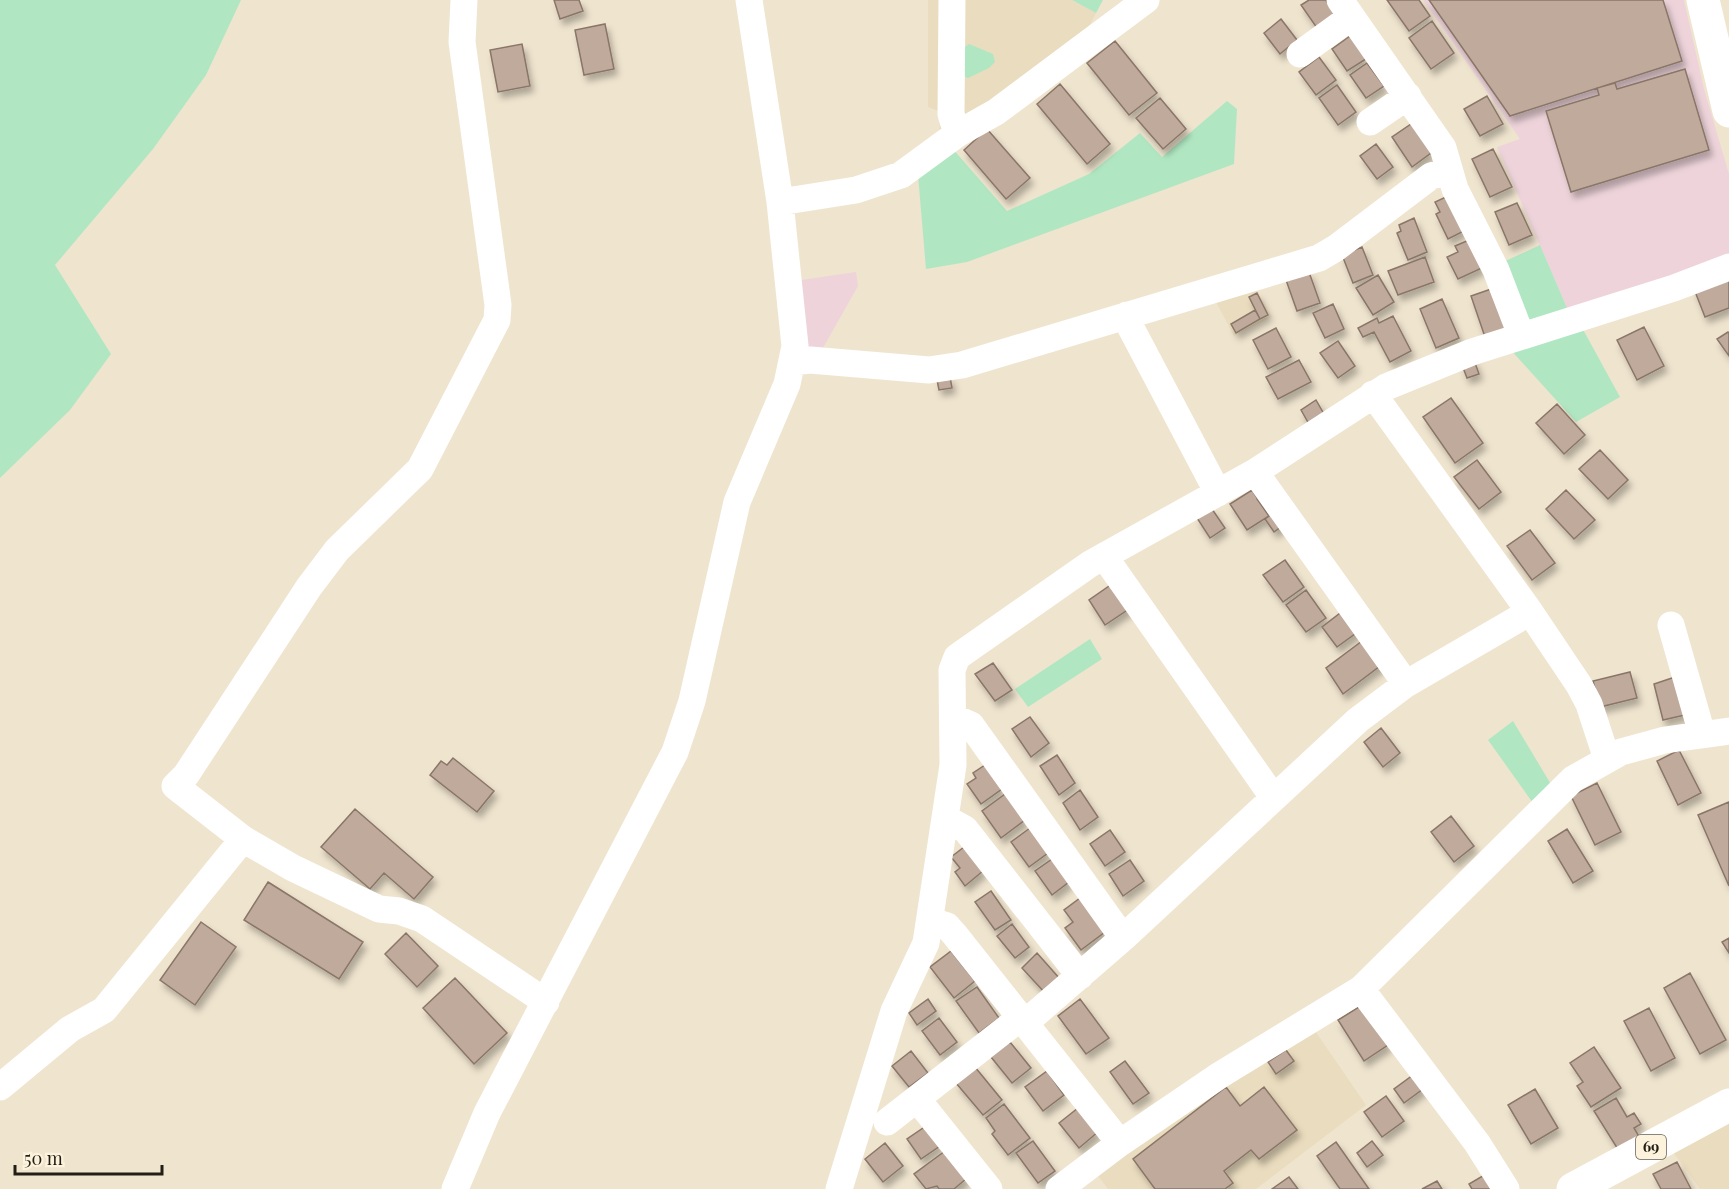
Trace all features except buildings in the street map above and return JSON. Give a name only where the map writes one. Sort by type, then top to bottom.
[{"type":"main road","points":[[1703,0],[1729,111]]},
{"type":"main road","name":"69","points":[[1573,1189],[1729,1105]]},
{"type":"street","points":[[464,0],[462,42],[498,305],[497,320],[420,469],[330,559],[309,587],[186,775],[175,786],[243,839],[293,868],[379,909],[399,911],[422,919],[546,1002]]},
{"type":"street","points":[[455,1189],[487,1113],[546,1002],[613,867],[675,752],[692,701],[736,502],[787,384],[793,362],[795,327],[780,202],[749,0]]},
{"type":"street","points":[[952,0],[951,114],[957,134]]},
{"type":"street","points":[[780,202],[856,190],[889,180],[914,166],[957,134],[996,112],[1146,0]]},
{"type":"street","points":[[1300,54],[1345,8],[1443,148],[1448,171],[1496,270],[1521,335]]},
{"type":"street","points":[[1370,122],[1408,96]]},
{"type":"street","points":[[793,362],[810,360],[929,370],[946,369],[1319,258],[1336,248],[1431,176],[1448,171]]},
{"type":"street","points":[[839,1189],[894,1011],[923,952],[931,921],[932,896],[947,819],[953,765],[952,670],[957,657],[1104,556],[1255,472],[1373,394],[1472,352],[1674,288],[1729,267]]},
{"type":"street","points":[[1127,315],[1131,328],[1218,493]]},
{"type":"street","points":[[1373,394],[1530,612],[1585,695],[1607,759]]},
{"type":"street","points":[[1255,472],[1406,684]]},
{"type":"street","points":[[1104,556],[1273,797]]},
{"type":"street","points":[[887,1122],[1080,976],[1358,720],[1406,684],[1530,612]]},
{"type":"street","points":[[1671,625],[1702,734]]},
{"type":"street","points":[[953,717],[971,725],[1123,938]]},
{"type":"street","points":[[1059,1189],[1120,1143],[1220,1076],[1361,989],[1560,790],[1607,759],[1646,744],[1729,731]]},
{"type":"street","points":[[947,819],[958,823],[965,829],[1080,976]]},
{"type":"street","points":[[0,1087],[70,1029],[104,1010],[243,839]]},
{"type":"street","points":[[931,921],[947,926],[1120,1143]]},
{"type":"street","points":[[1361,989],[1477,1143],[1506,1189]]},
{"type":"street","points":[[917,1099],[983,1187]]},
{"type":"shaded area","points":[[928,0],[1072,0],[1096,13],[1090,25],[1005,94],[939,133],[941,112],[928,107]]},
{"type":"shaded area","points":[[1423,0],[1684,0],[1704,89],[1729,174],[1729,256],[1567,308],[1497,147],[1520,139]]},
{"type":"shaded area","points":[[856,272],[858,286],[819,355],[804,353],[801,280]]},
{"type":"shaded area","points":[[1254,285],[1272,317],[1234,336],[1213,296]]},
{"type":"shaded area","points":[[1313,1028],[1366,1105],[1256,1189],[1108,1189],[1096,1173]]},
{"type":"shaded area","points":[[1729,1120],[1729,1189],[1700,1189],[1673,1152]]},
{"type":"green space","points":[[0,0],[241,0],[206,75],[153,149],[55,265],[111,354],[70,410],[0,478]]},
{"type":"green space","points":[[1072,0],[1103,0],[1096,13]]},
{"type":"green space","points":[[969,44],[993,54],[995,62],[989,68],[968,78],[962,76],[962,49]]},
{"type":"green space","points":[[1227,101],[1237,109],[1234,164],[967,262],[926,269],[918,175],[952,148],[1007,211],[1089,174],[1140,133],[1162,157]]},
{"type":"green space","points":[[1540,245],[1567,308],[1527,321],[1501,263]]},
{"type":"green space","points":[[1580,324],[1620,397],[1576,422],[1509,348]]},
{"type":"green space","points":[[1090,639],[1102,659],[1028,707],[1015,689]]},
{"type":"green space","points":[[1513,721],[1552,786],[1533,803],[1488,740]]}]
